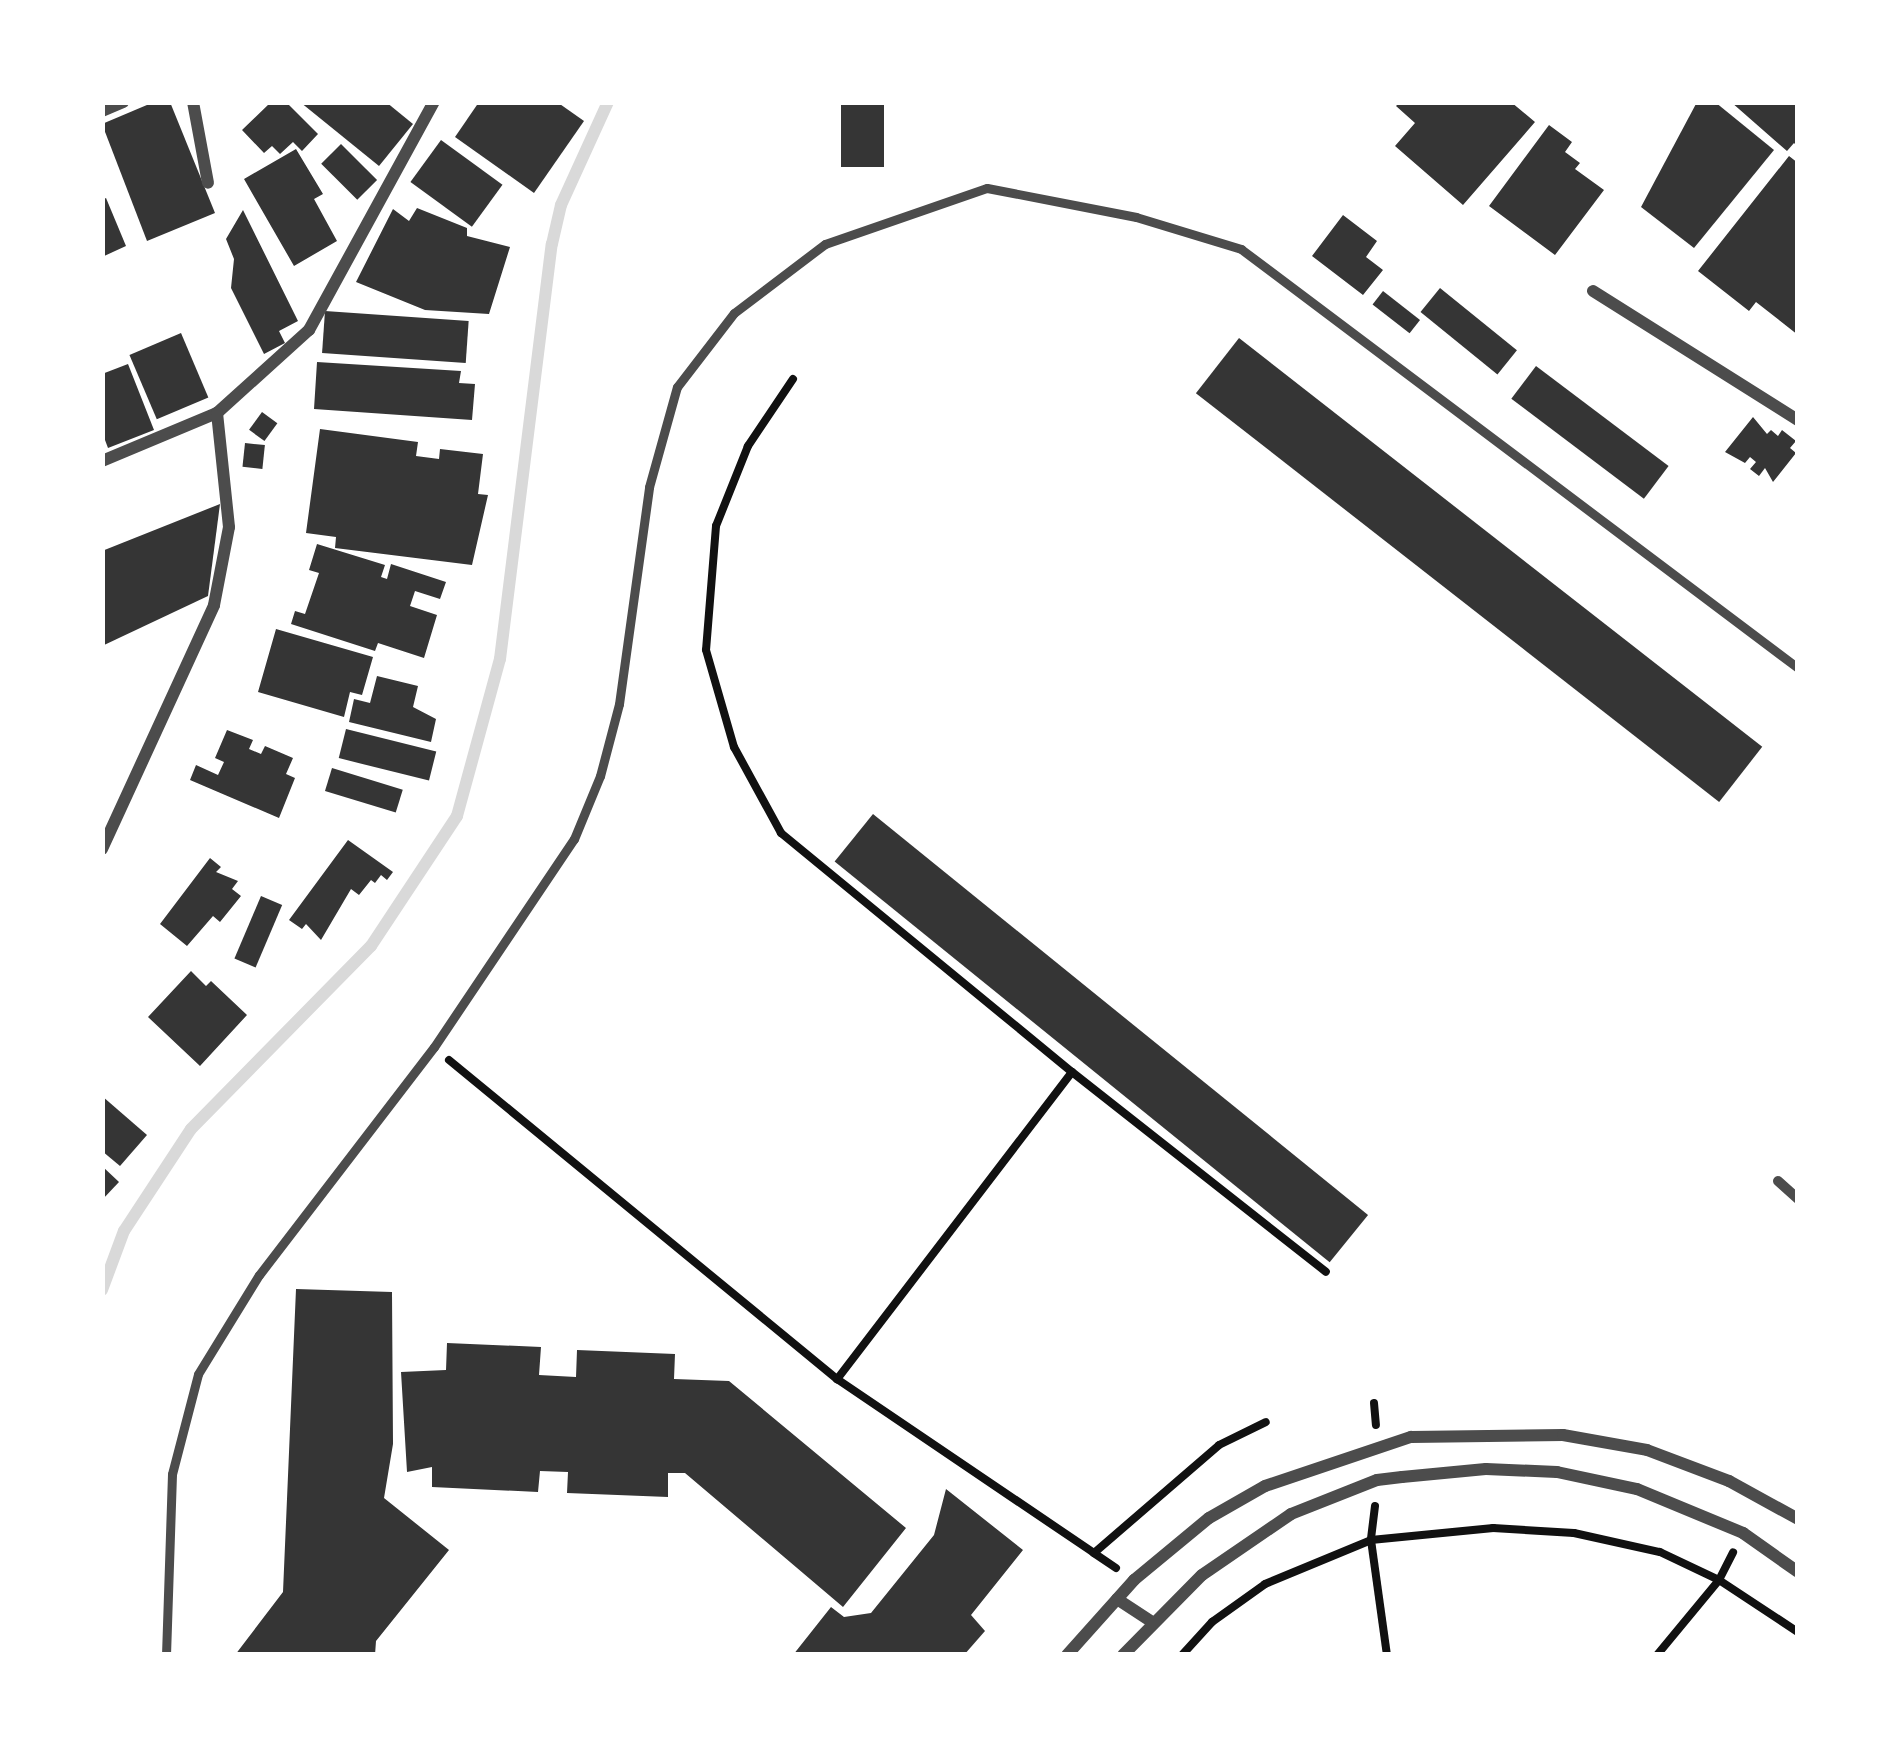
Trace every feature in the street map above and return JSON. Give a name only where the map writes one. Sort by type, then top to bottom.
[{"type":"street","points":[[102,111],[123,102]]},
{"type":"street","points":[[193,102],[208,183]]},
{"type":"street","points":[[102,461],[217,413],[309,330],[434,102]]},
{"type":"street","points":[[1592,291],[1798,420]]},
{"type":"street","points":[[102,849],[214,605],[229,527],[217,413]]},
{"type":"street","points":[[1778,1181],[1798,1199]]},
{"type":"street","points":[[1067,1655],[1134,1580],[1209,1518],[1264,1486],[1378,1445],[1489,1432],[1584,1438],[1648,1450],[1729,1480],[1798,1519]]},
{"type":"street","points":[[1123,1655],[1202,1575],[1291,1514],[1377,1480],[1486,1469],[1557,1472],[1636,1489],[1743,1533],[1798,1572]]},
{"type":"street","points":[[1117,1599],[1152,1622]]},
{"type":"lane","points":[[166,1655],[172,1474],[198,1373],[259,1275],[434,1047],[574,839],[601,776],[620,704],[649,487],[677,387],[734,313],[825,244],[987,188],[1136,217],[1241,249],[1798,668]]},
{"type":"path","points":[[793,379],[748,446],[716,526],[706,650],[734,747],[781,833],[1326,1272]]},
{"type":"path","points":[[434,1047],[837,1378],[1134,1580]]},
{"type":"path","points":[[837,1378],[1072,1072]]},
{"type":"path","points":[[1374,1403],[1378,1445]]},
{"type":"path","points":[[1094,1553],[1219,1444],[1266,1422]]},
{"type":"path","points":[[1377,1480],[1371,1540],[1388,1655]]},
{"type":"path","points":[[1182,1655],[1212,1622],[1265,1584],[1371,1540],[1493,1528],[1574,1533],[1660,1552],[1719,1580],[1798,1633]]},
{"type":"path","points":[[1657,1655],[1719,1580],[1743,1533]]},
{"type":"building","points":[[154,102],[170,102],[215,213],[147,241],[102,124]]},
{"type":"building","points":[[271,102],[286,102],[318,134],[302,151],[293,142],[280,154],[272,146],[264,153],[242,130]]},
{"type":"building","points":[[300,102],[386,102],[413,124],[379,166]]},
{"type":"building","points":[[479,102],[557,102],[584,121],[534,193],[455,137]]},
{"type":"building","points":[[841,102],[884,102],[884,167],[841,167]]},
{"type":"building","points":[[1400,102],[1511,102],[1535,122],[1463,205],[1395,146],[1415,123],[1396,106]]},
{"type":"building","points":[[1697,102],[1715,102],[1774,150],[1694,248],[1641,207]]},
{"type":"building","points":[[1731,102],[1798,102],[1798,147],[1794,143],[1787,151]]},
{"type":"building","points":[[1549,125],[1572,142],[1565,152],[1580,163],[1575,169],[1604,190],[1555,255],[1489,206]]},
{"type":"building","points":[[441,140],[502,185],[472,227],[410,182]]},
{"type":"building","points":[[341,144],[377,180],[357,200],[321,164]]},
{"type":"building","points":[[296,149],[323,194],[314,199],[337,241],[294,266],[244,179]]},
{"type":"building","points":[[1789,156],[1798,163],[1798,335],[1756,302],[1749,311],[1698,271]]},
{"type":"building","points":[[106,198],[126,246],[102,257],[102,200]]},
{"type":"building","points":[[417,208],[467,228],[467,236],[510,247],[489,314],[425,310],[356,282],[393,209],[409,221]]},
{"type":"building","points":[[243,210],[298,321],[279,331],[285,343],[264,354],[231,288],[234,259],[226,239]]},
{"type":"building","points":[[1343,215],[1377,241],[1366,257],[1383,270],[1363,295],[1312,256]]},
{"type":"building","points":[[1440,288],[1517,350],[1497,374],[1420,312]]},
{"type":"building","points":[[1383,291],[1420,320],[1410,333],[1373,304]]},
{"type":"building","points":[[325,311],[469,321],[466,363],[322,353]]},
{"type":"building","points":[[181,333],[208,397],[157,419],[129,355]]},
{"type":"building","points":[[1239,338],[1762,747],[1719,802],[1196,393]]},
{"type":"building","points":[[317,362],[461,371],[459,383],[475,384],[472,420],[314,409]]},
{"type":"building","points":[[128,364],[154,430],[108,448],[102,432],[102,374]]},
{"type":"building","points":[[1536,366],[1669,466],[1644,499],[1511,399]]},
{"type":"building","points":[[262,412],[277,423],[264,441],[249,430]]},
{"type":"building","points":[[1753,417],[1767,434],[1771,430],[1778,436],[1782,430],[1796,441],[1790,448],[1796,453],[1773,482],[1765,468],[1759,476],[1750,469],[1756,462],[1750,457],[1745,463],[1725,452]]},
{"type":"building","points":[[320,429],[418,442],[416,456],[439,459],[440,449],[483,454],[478,494],[488,495],[472,565],[335,548],[336,537],[306,533]]},
{"type":"building","points":[[245,443],[265,445],[262,469],[242,467]]},
{"type":"building","points":[[220,504],[208,596],[102,646],[102,551]]},
{"type":"building","points":[[317,544],[385,565],[381,577],[387,579],[391,564],[446,582],[440,599],[415,591],[410,606],[437,615],[424,658],[378,643],[375,651],[291,624],[295,611],[305,614],[319,573],[309,570]]},
{"type":"building","points":[[276,629],[373,657],[362,695],[350,692],[344,717],[258,692]]},
{"type":"building","points":[[377,676],[418,686],[413,707],[436,719],[431,742],[349,722],[354,699],[370,703]]},
{"type":"building","points":[[346,729],[436,751],[429,781],[339,758]]},
{"type":"building","points":[[227,730],[253,740],[249,749],[261,754],[265,746],[293,758],[286,774],[295,778],[279,818],[190,780],[196,765],[218,775],[224,762],[215,758]]},
{"type":"building","points":[[332,768],[403,790],[396,813],[325,791]]},
{"type":"building","points":[[873,814],[1368,1215],[1330,1262],[835,861]]},
{"type":"building","points":[[348,840],[393,872],[387,880],[381,875],[375,883],[371,880],[359,895],[351,889],[321,940],[306,924],[302,929],[289,920]]},
{"type":"building","points":[[210,858],[221,867],[216,872],[238,881],[232,889],[241,896],[220,922],[213,916],[187,946],[160,924]]},
{"type":"building","points":[[261,896],[282,905],[256,968],[234,959]]},
{"type":"building","points":[[191,971],[206,986],[211,981],[247,1015],[200,1066],[148,1017]]},
{"type":"building","points":[[102,1096],[147,1135],[120,1166],[102,1151]]},
{"type":"building","points":[[102,1166],[119,1182],[102,1200]]},
{"type":"building","points":[[296,1289],[392,1292],[393,1444],[384,1498],[449,1550],[376,1641],[375,1655],[235,1655],[283,1592]]},
{"type":"building","points":[[447,1343],[541,1347],[539,1375],[576,1377],[577,1350],[675,1354],[674,1379],[729,1381],[906,1528],[843,1607],[685,1473],[668,1473],[668,1497],[567,1493],[568,1472],[540,1471],[538,1492],[432,1487],[432,1467],[407,1472],[401,1372],[446,1370]]},
{"type":"building","points":[[946,1489],[1023,1550],[971,1615],[985,1631],[964,1655],[793,1655],[831,1607],[844,1617],[871,1613],[934,1535]]},
{"type":"waterway","points":[[102,1290],[124,1231],[191,1129],[371,946],[457,816],[500,659],[552,244],[561,205],[608,102]]}]
